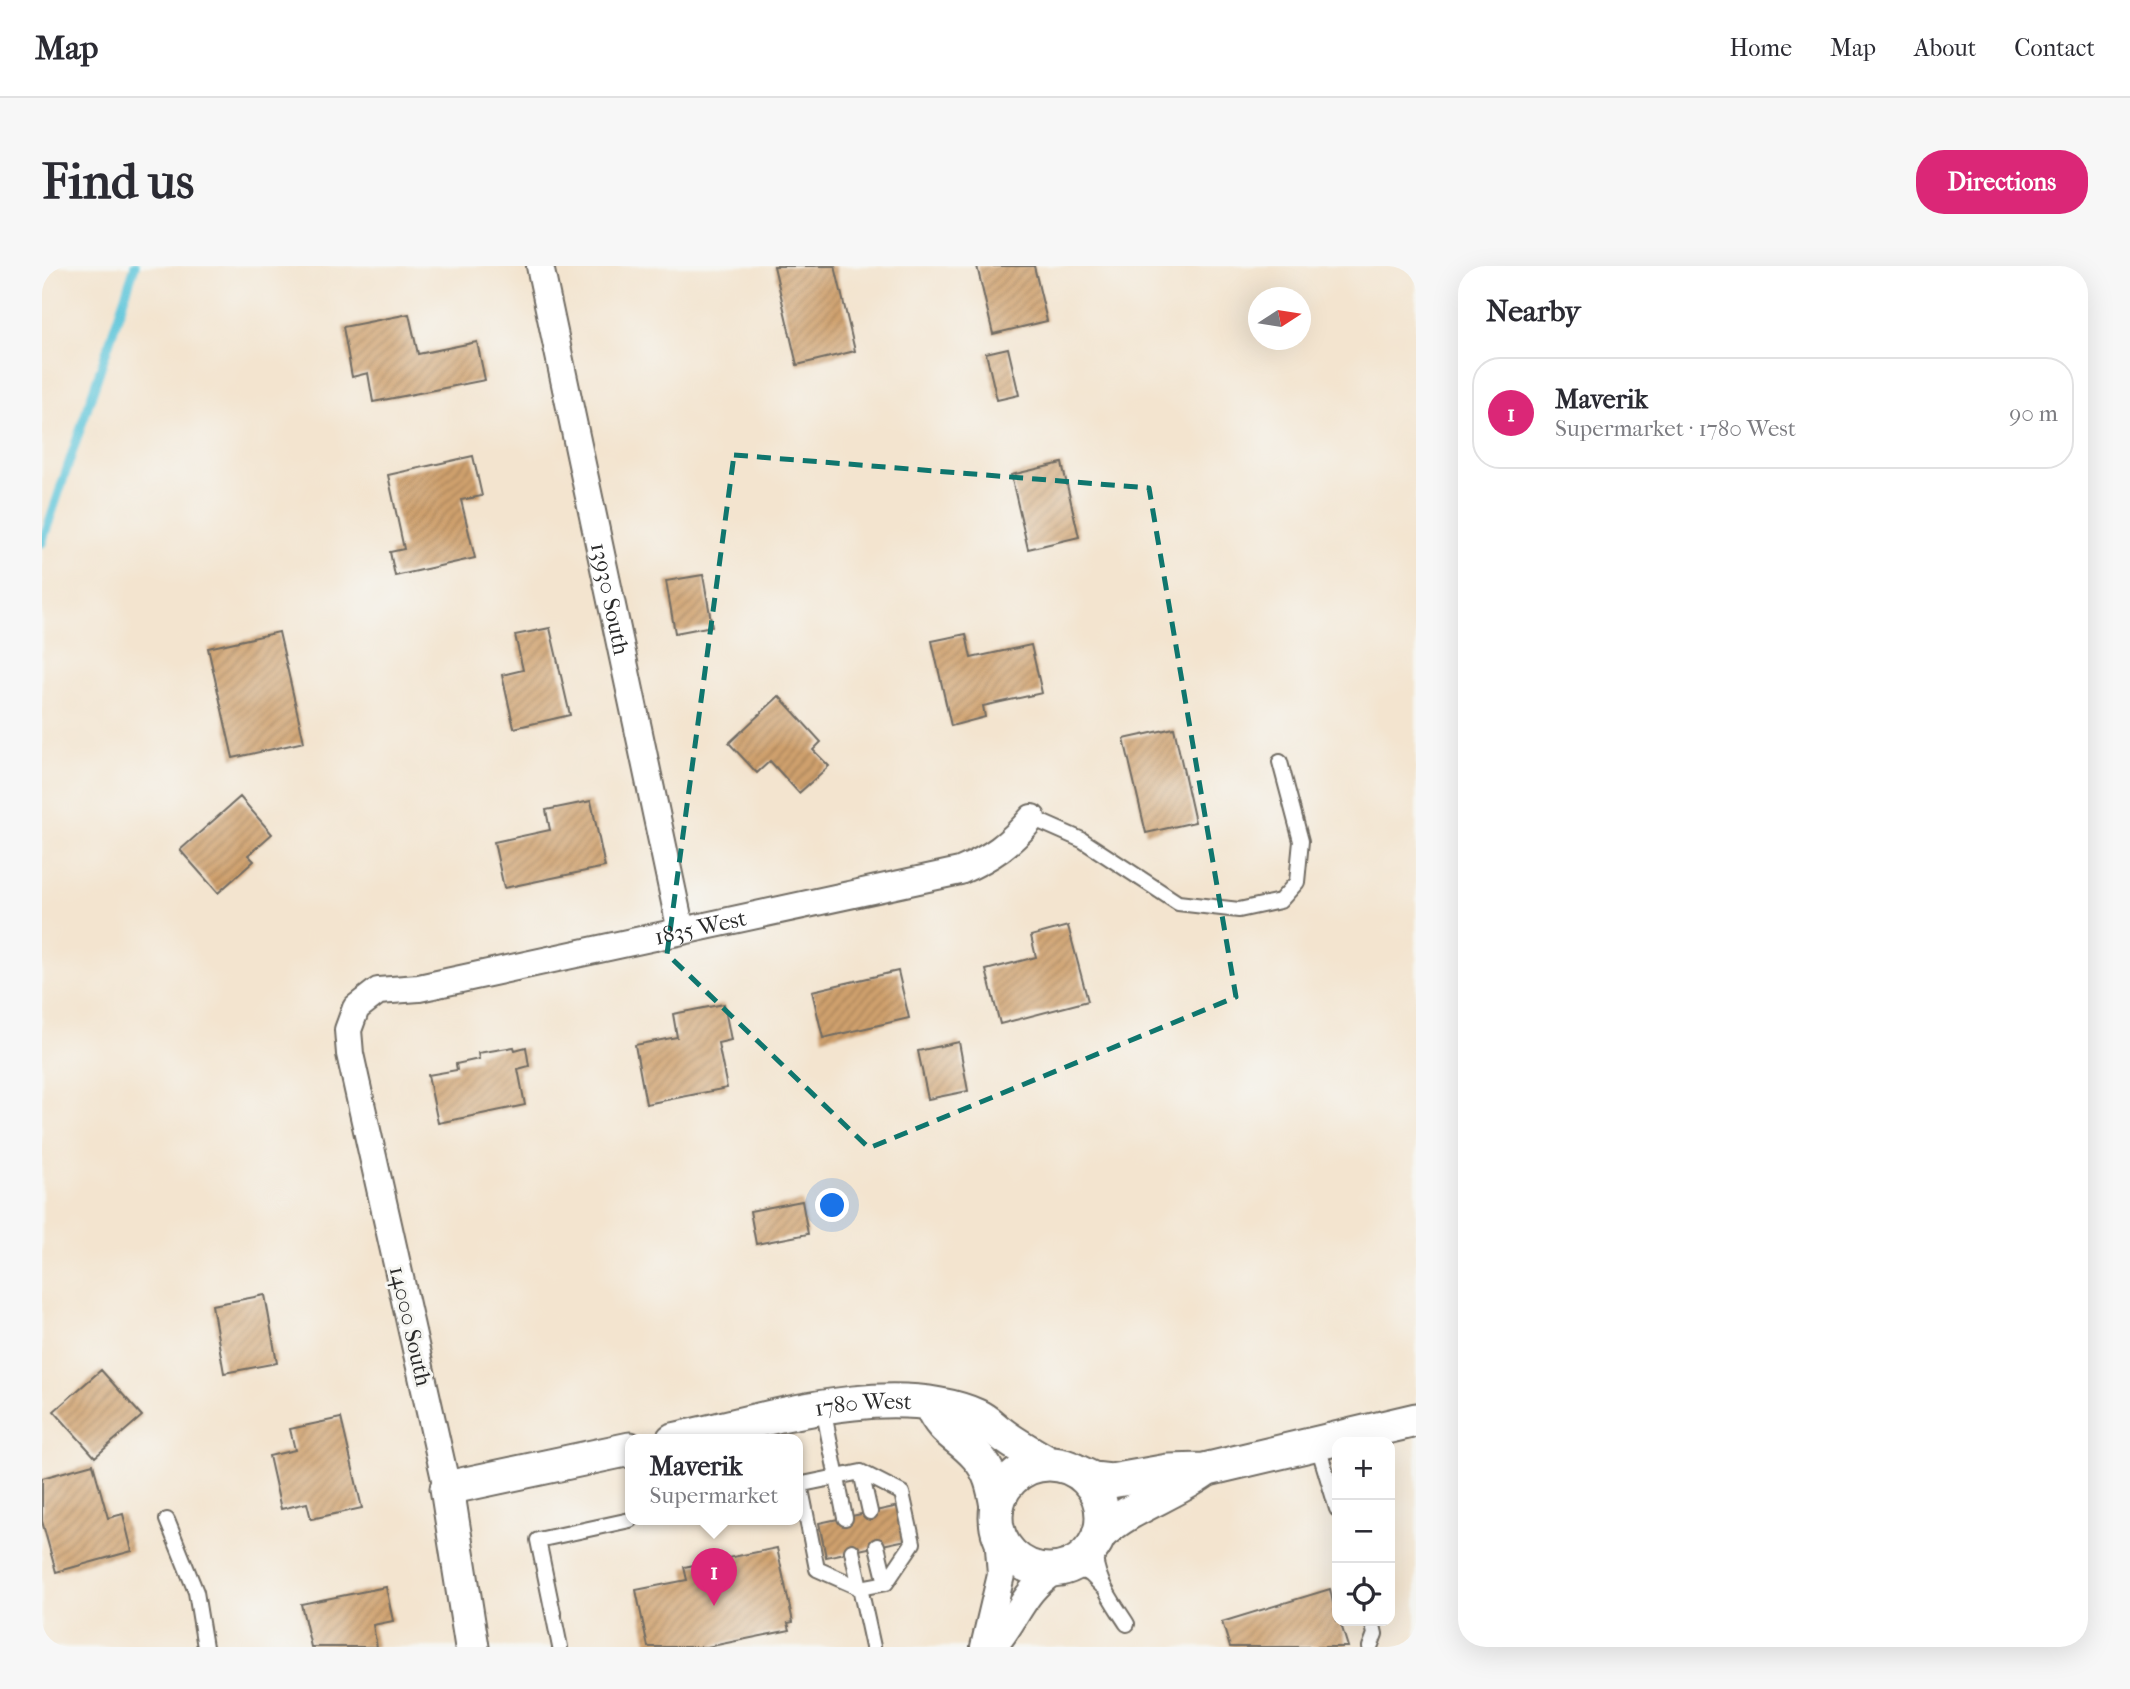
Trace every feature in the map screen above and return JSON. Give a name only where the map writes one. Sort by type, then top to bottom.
[{"type":"street","name":"13930 South","points":[[540,266],[681,931]]},
{"type":"street","name":"1835 West","points":[[356,1008],[378,991],[419,988],[960,871],[988,859],[1012,841],[1032,818]]},
{"type":"street","name":"14000 South","points":[[356,1008],[348,1030],[350,1054],[447,1488],[472,1647]]},
{"type":"street","name":"1780 West","points":[[701,1434],[823,1408],[895,1399],[948,1406],[980,1417],[1017,1445],[1062,1467],[1093,1479],[1111,1481],[1168,1471],[1205,1470],[1416,1420]]},
{"type":"street","name":"1780 West","points":[[930,1404],[938,1422],[978,1457],[988,1472],[995,1489],[997,1521]]},
{"type":"street","points":[[447,1488],[625,1450]]},
{"type":"street","points":[[984,1647],[1001,1575],[997,1521],[1001,1493],[1021,1472],[1034,1466],[1062,1467],[1088,1480],[1096,1492],[1102,1521],[1097,1540],[1080,1561],[1035,1584],[993,1647]]},
{"type":"street","name":"1780 West","points":[[1097,1540],[1123,1515],[1184,1485],[1205,1470]]},
{"type":"street","points":[[997,1521],[1005,1548],[1015,1559],[1041,1570],[1063,1569]]},
{"type":"lane","points":[[1032,818],[1082,840],[1178,903],[1239,910],[1280,901],[1297,882],[1301,841],[1280,762]]},
{"type":"lane","points":[[823,1408],[845,1518]]},
{"type":"lane","points":[[1317,1442],[1334,1500]]},
{"type":"lane","points":[[861,1472],[870,1512]]},
{"type":"lane","points":[[803,1483],[861,1472],[902,1493],[913,1543],[886,1583],[860,1588],[817,1569],[803,1503]]},
{"type":"lane","points":[[167,1520],[196,1592],[205,1647]]},
{"type":"lane","points":[[560,1647],[538,1540],[625,1521]]},
{"type":"lane","points":[[1097,1540],[1095,1563],[1103,1587]]},
{"type":"lane","points":[[877,1546],[886,1583]]},
{"type":"lane","points":[[852,1551],[873,1647]]},
{"type":"lane","points":[[1063,1569],[1090,1574],[1103,1587],[1127,1624]]},
{"type":"lane","points":[[1370,1647],[1375,1634],[1373,1626]]},
{"type":"highlighted area","points":[[734,455],[1149,488],[1236,997],[869,1148],[667,954]]},
{"type":"building","points":[[774,266],[835,266],[855,351],[797,365]]},
{"type":"building","points":[[977,266],[1034,266],[1047,321],[993,334]]},
{"type":"building","points":[[409,314],[418,354],[477,342],[485,380],[373,402],[368,373],[352,377],[343,327]]},
{"type":"building","points":[[1008,348],[1019,395],[997,400],[986,353]]},
{"type":"building","points":[[473,456],[482,496],[461,500],[475,558],[395,576],[390,552],[404,549],[388,475]]},
{"type":"building","points":[[1062,463],[1079,537],[1028,549],[1011,475]]},
{"type":"building","points":[[703,575],[712,626],[675,633],[666,581]]},
{"type":"building","points":[[550,628],[570,715],[514,728],[502,675],[523,670],[515,635]]},
{"type":"building","points":[[279,632],[304,742],[233,758],[208,648]]},
{"type":"building","points":[[966,634],[971,658],[1031,645],[1042,693],[983,706],[985,717],[951,726],[932,641]]},
{"type":"building","points":[[779,696],[821,742],[813,750],[829,766],[799,793],[770,761],[757,773],[729,743]]},
{"type":"building","points":[[1174,728],[1195,822],[1146,833],[1124,739]]},
{"type":"building","points":[[240,797],[272,834],[248,855],[254,861],[218,893],[180,850]]},
{"type":"building","points":[[591,801],[605,867],[504,888],[494,842],[550,830],[546,810]]},
{"type":"building","points":[[1068,926],[1088,1001],[1000,1024],[986,970],[1036,957],[1031,936]]},
{"type":"building","points":[[898,971],[909,1018],[823,1038],[812,991]]},
{"type":"building","points":[[724,1004],[731,1040],[718,1043],[727,1088],[646,1104],[635,1045],[677,1037],[673,1014]]},
{"type":"building","points":[[959,1042],[968,1091],[928,1099],[918,1051]]},
{"type":"building","points":[[514,1047],[515,1050],[526,1047],[529,1066],[518,1069],[525,1105],[438,1123],[428,1075],[457,1070],[456,1064],[479,1059],[478,1053]]},
{"type":"building","points":[[802,1201],[808,1234],[756,1244],[750,1211]]},
{"type":"building","points":[[265,1295],[277,1363],[224,1373],[212,1305]]},
{"type":"building","points":[[101,1370],[142,1416],[95,1457],[54,1411]]},
{"type":"building","points":[[341,1418],[362,1508],[311,1519],[307,1503],[281,1509],[269,1456],[295,1450],[290,1429]]},
{"type":"building","points":[[93,1464],[108,1518],[123,1514],[132,1551],[56,1572],[42,1521],[42,1478]]},
{"type":"building","points":[[899,1506],[906,1540],[826,1557],[819,1523]]},
{"type":"building","points":[[777,1548],[793,1622],[788,1623],[790,1630],[707,1647],[648,1647],[636,1590],[687,1580],[684,1567]]},
{"type":"building","points":[[386,1587],[393,1621],[373,1625],[377,1647],[311,1647],[301,1604]]},
{"type":"building","points":[[1330,1589],[1332,1626],[1342,1626],[1348,1647],[1230,1647],[1222,1622]]},
{"type":"waterway","points":[[42,543],[135,266]]},
{"type":"place","name":"Maverik","points":[[714,1606]]}]
